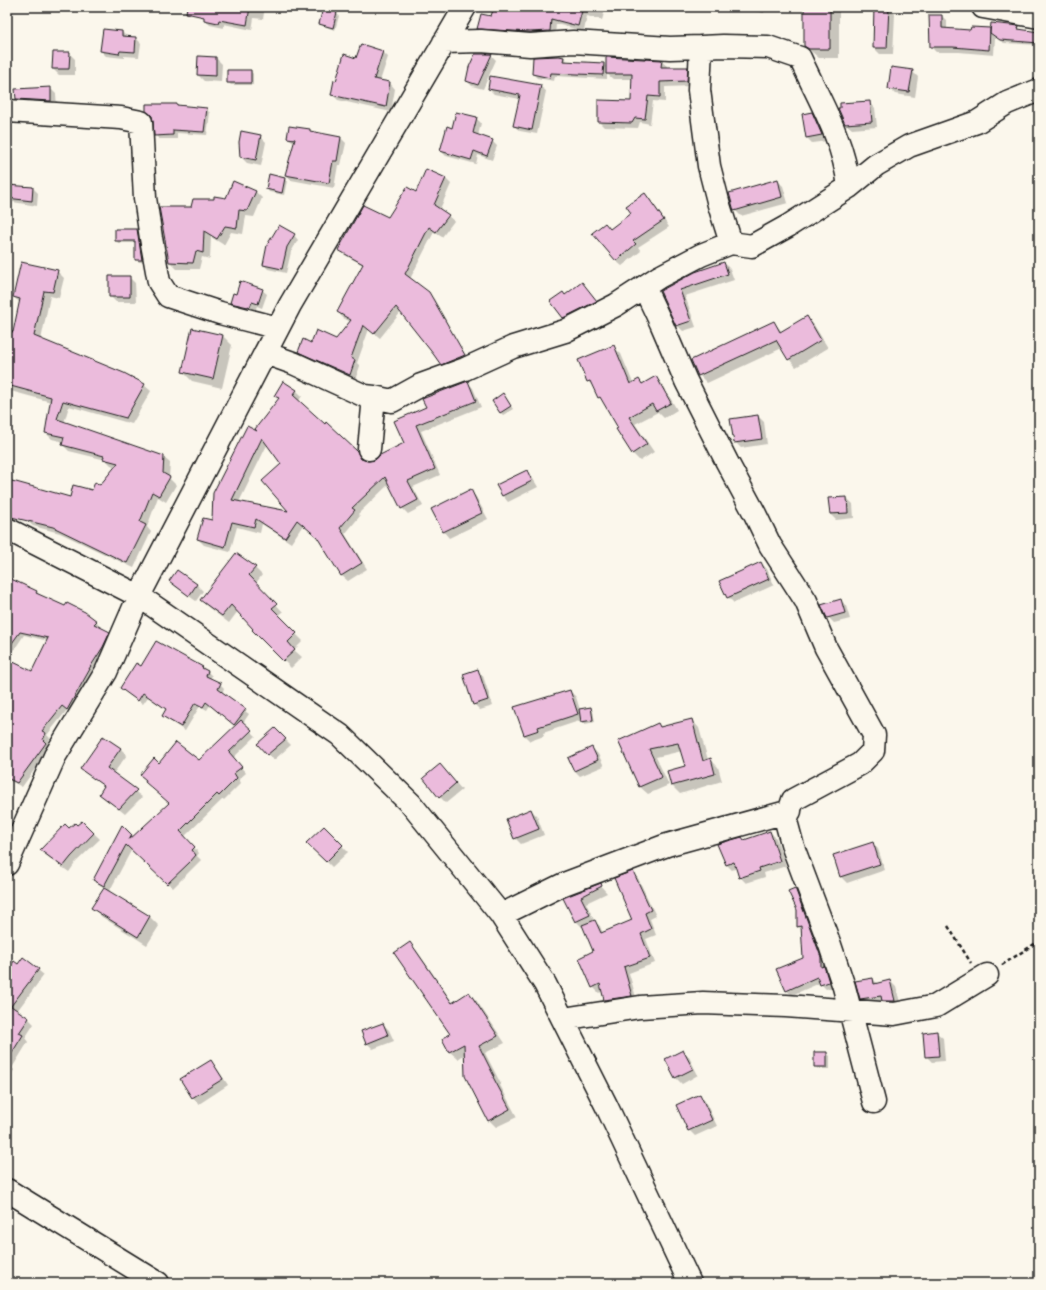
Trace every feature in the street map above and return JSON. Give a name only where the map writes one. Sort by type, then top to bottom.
[{"type":"street","points":[[7,864],[55,756],[106,672],[139,596],[290,305],[465,7]]},
{"type":"street","points":[[983,7],[1039,17]]},
{"type":"street","points":[[444,42],[481,41],[530,45],[573,42],[670,48],[723,46],[768,47],[800,58],[815,91],[826,110],[841,146],[850,187]]},
{"type":"street","points":[[701,47],[699,90],[709,166],[719,205],[732,243]]},
{"type":"street","points":[[266,353],[293,363],[365,396],[392,401],[421,384],[465,369],[513,347],[565,331],[616,305],[659,277],[701,255],[732,243],[752,246],[788,226],[850,187],[876,165],[909,146],[977,122],[1007,102],[1039,90]]},
{"type":"street","points":[[7,111],[121,118],[141,122],[145,198],[159,282],[162,287],[168,296],[220,313],[278,328]]},
{"type":"street","points":[[644,287],[686,381],[727,462],[770,545],[806,601],[826,648],[874,735],[873,751],[860,764],[793,800],[786,821],[793,847],[830,944],[844,987],[874,1102]]},
{"type":"street","points":[[370,449],[374,397]]},
{"type":"street","points":[[7,529],[139,596],[340,735],[411,804],[501,915],[545,984],[611,1114],[690,1283]]},
{"type":"street","points":[[501,915],[564,884],[667,845],[790,811]]},
{"type":"street","points":[[563,1019],[640,1007],[703,1003],[786,1006],[894,1014],[936,1006],[987,975]]},
{"type":"street","points":[[7,1190],[158,1283]]},
{"type":"path","points":[[948,926],[972,964],[987,975],[1039,941]]},
{"type":"building","points":[[187,7],[250,7],[247,25],[219,20],[218,23],[204,20],[204,17],[186,13]]},
{"type":"building","points":[[494,7],[583,7],[578,26],[551,19],[550,31],[530,32],[477,29],[481,14],[491,16]]},
{"type":"building","points":[[804,7],[830,7],[830,49],[809,49],[804,46]]},
{"type":"building","points":[[874,7],[889,7],[887,48],[873,48]]},
{"type":"building","points":[[323,8],[337,12],[333,28],[319,24]]},
{"type":"building","points":[[929,15],[942,15],[942,28],[970,30],[971,27],[990,28],[989,50],[930,47]]},
{"type":"building","points":[[991,23],[1019,26],[1018,29],[1039,32],[1039,43],[1000,40],[990,33]]},
{"type":"building","points":[[103,29],[122,31],[122,36],[136,37],[135,52],[120,51],[119,54],[100,51]]},
{"type":"building","points":[[361,44],[383,51],[374,79],[390,82],[386,107],[331,95],[334,80],[336,81],[344,54],[356,58]]},
{"type":"building","points":[[53,52],[70,52],[69,69],[52,69]]},
{"type":"building","points":[[475,54],[492,54],[478,85],[466,81],[469,67]]},
{"type":"building","points":[[198,56],[216,57],[216,76],[197,75]]},
{"type":"building","points":[[533,57],[564,57],[563,61],[604,63],[603,75],[551,73],[550,78],[532,74]]},
{"type":"building","points":[[606,57],[662,60],[661,67],[688,67],[687,81],[660,82],[660,97],[648,96],[645,119],[635,118],[632,123],[598,122],[598,100],[631,101],[632,74],[606,74]]},
{"type":"building","points":[[891,67],[913,70],[909,92],[888,89]]},
{"type":"building","points":[[227,70],[251,70],[251,83],[227,83]]},
{"type":"building","points":[[490,76],[541,85],[532,130],[513,126],[520,95],[488,89]]},
{"type":"building","points":[[51,87],[51,101],[16,99],[15,89]]},
{"type":"building","points":[[870,101],[872,122],[845,124],[838,108],[840,108],[840,103]]},
{"type":"building","points":[[146,104],[177,104],[207,108],[204,132],[173,130],[173,135],[154,136],[152,116],[146,111]]},
{"type":"building","points":[[456,112],[477,117],[473,133],[493,140],[487,156],[474,151],[471,160],[440,151],[447,126],[452,128]]},
{"type":"building","points":[[812,112],[822,135],[806,138],[802,114]]},
{"type":"building","points":[[289,126],[310,129],[310,131],[341,137],[337,161],[333,161],[329,183],[285,175],[295,139],[287,138]]},
{"type":"building","points":[[241,131],[261,135],[256,160],[240,157],[239,142]]},
{"type":"building","points":[[426,169],[446,178],[434,205],[449,215],[436,232],[429,227],[405,274],[429,292],[465,355],[441,365],[396,307],[374,334],[363,325],[351,358],[355,360],[350,375],[298,352],[303,339],[311,343],[316,330],[336,339],[351,320],[337,312],[363,264],[338,250],[363,205],[388,217],[407,187],[416,192]]},
{"type":"building","points":[[269,174],[285,178],[282,193],[266,189]]},
{"type":"building","points":[[778,179],[782,197],[734,211],[729,193]]},
{"type":"building","points":[[233,181],[256,191],[247,211],[239,210],[237,228],[225,226],[217,239],[204,231],[203,253],[196,251],[193,263],[169,262],[159,207],[191,207],[193,199],[214,199],[214,196],[226,198]]},
{"type":"building","points":[[7,185],[33,187],[32,201],[7,198]]},
{"type":"building","points":[[645,193],[664,220],[633,241],[636,244],[616,261],[592,233],[605,223],[610,229],[631,213],[626,206]]},
{"type":"building","points":[[279,225],[295,234],[287,247],[282,269],[263,265],[267,245]]},
{"type":"building","points":[[115,229],[137,229],[142,260],[135,260],[135,241],[115,241]]},
{"type":"building","points":[[21,262],[58,270],[53,292],[44,291],[34,336],[124,373],[145,384],[126,418],[63,401],[57,419],[164,456],[163,473],[170,477],[159,496],[152,492],[140,522],[146,525],[127,563],[53,527],[7,516],[7,480],[70,497],[73,485],[92,490],[95,482],[100,485],[118,463],[103,459],[104,456],[62,445],[64,437],[45,433],[51,397],[7,385],[7,330],[13,332],[20,299],[13,297]]},
{"type":"building","points":[[724,262],[728,274],[680,290],[691,321],[676,326],[660,291],[695,272]]},
{"type":"building","points":[[109,276],[130,276],[130,297],[109,297]]},
{"type":"building","points":[[240,281],[263,289],[258,304],[252,302],[250,307],[248,307],[230,303],[233,293],[236,294]]},
{"type":"building","points":[[582,282],[597,301],[563,318],[550,301],[563,292],[565,295]]},
{"type":"building","points":[[807,316],[821,340],[788,360],[776,340],[698,376],[691,360],[774,321],[780,332]]},
{"type":"building","points":[[192,328],[223,335],[213,379],[182,372]]},
{"type":"building","points":[[614,345],[630,384],[639,379],[642,384],[656,376],[671,403],[656,411],[652,404],[629,417],[647,444],[632,454],[616,429],[618,428],[600,397],[598,398],[590,381],[587,382],[578,360]]},
{"type":"building","points":[[283,381],[297,390],[293,395],[325,424],[326,422],[357,451],[361,459],[368,461],[375,460],[380,455],[404,443],[394,421],[426,407],[422,399],[468,381],[476,401],[416,425],[435,469],[408,481],[418,500],[401,509],[385,477],[352,508],[355,510],[340,528],[362,563],[341,576],[317,537],[297,520],[285,538],[256,519],[254,527],[232,522],[225,547],[197,539],[203,518],[212,520],[213,493],[247,426],[257,431],[255,429],[279,398],[274,396]],"holes":[[[262,438],[281,464],[262,481],[288,511],[232,500]]]},
{"type":"building","points":[[503,393],[511,406],[500,413],[492,401]]},
{"type":"building","points":[[758,415],[762,439],[734,443],[730,419]]},
{"type":"building","points":[[527,470],[532,481],[502,496],[496,485]]},
{"type":"building","points":[[471,489],[482,513],[443,532],[431,509]]},
{"type":"building","points":[[847,497],[848,513],[830,514],[828,498]]},
{"type":"building","points":[[236,553],[256,567],[249,575],[277,604],[272,608],[297,633],[288,642],[295,650],[283,661],[252,630],[253,629],[231,605],[222,616],[200,600]]},
{"type":"building","points":[[761,562],[769,579],[727,598],[719,581]]},
{"type":"building","points":[[177,570],[197,584],[189,596],[169,581]]},
{"type":"building","points":[[7,577],[37,591],[36,593],[65,606],[67,603],[85,612],[97,621],[94,624],[110,632],[67,710],[62,706],[42,731],[46,733],[43,740],[46,743],[17,783],[7,778],[7,659],[32,671],[48,638],[20,632],[7,650]]},
{"type":"building","points":[[841,599],[845,613],[827,618],[821,605]]},
{"type":"building","points":[[156,641],[203,667],[202,668],[208,671],[206,676],[221,683],[218,689],[246,709],[234,725],[206,702],[203,707],[195,703],[181,727],[162,716],[166,709],[143,693],[138,701],[120,688],[136,663],[141,666]]},
{"type":"building","points":[[478,669],[488,700],[473,705],[463,674]]},
{"type":"building","points":[[570,690],[578,714],[538,727],[539,730],[524,735],[514,707]]},
{"type":"building","points":[[591,707],[593,720],[581,722],[579,709]]},
{"type":"building","points":[[692,719],[703,761],[711,758],[715,774],[671,786],[667,771],[685,766],[678,743],[649,749],[662,777],[639,787],[618,741],[658,723],[660,727]]},
{"type":"building","points":[[241,720],[252,730],[229,752],[242,767],[234,773],[237,778],[219,796],[217,794],[180,831],[195,847],[192,850],[196,855],[190,862],[167,884],[126,845],[104,886],[93,880],[122,825],[132,835],[129,840],[169,803],[145,782],[146,780],[140,775],[154,758],[159,763],[176,742],[199,760]]},
{"type":"building","points":[[275,728],[286,739],[267,755],[257,744]]},
{"type":"building","points":[[103,736],[121,748],[107,768],[137,790],[119,809],[99,794],[104,786],[80,769]]},
{"type":"building","points":[[592,747],[598,760],[574,771],[568,758]]},
{"type":"building","points":[[440,764],[456,783],[439,798],[423,778]]},
{"type":"building","points":[[531,809],[539,829],[514,839],[506,819]]},
{"type":"building","points":[[82,821],[94,833],[63,867],[40,850],[65,824],[69,828],[75,823],[77,825]]},
{"type":"building","points":[[324,826],[343,845],[326,862],[306,843]]},
{"type":"building","points":[[770,831],[780,861],[759,868],[760,871],[739,878],[734,862],[726,865],[717,844],[742,837],[744,840]]},
{"type":"building","points":[[873,842],[880,864],[840,877],[833,855]]},
{"type":"building","points":[[633,871],[651,910],[645,913],[651,929],[641,934],[650,958],[624,967],[632,996],[604,1000],[600,984],[592,988],[579,958],[593,951],[582,925],[595,920],[601,933],[632,920],[614,878]]},
{"type":"building","points":[[601,883],[602,886],[581,897],[590,915],[575,922],[563,898]]},
{"type":"building","points":[[104,888],[150,916],[138,937],[91,908]]},
{"type":"building","points":[[795,888],[821,957],[821,967],[824,966],[829,982],[820,985],[817,977],[786,991],[776,969],[803,958],[801,926],[797,927],[797,910],[788,891]]},
{"type":"building","points":[[410,942],[452,1003],[469,992],[498,1036],[479,1046],[510,1109],[488,1121],[465,1076],[464,1044],[449,1052],[442,1039],[450,1034],[394,953]]},
{"type":"building","points":[[23,957],[39,969],[11,1006],[29,1018],[19,1033],[23,1035],[7,1061],[7,971],[14,961],[18,964]]},
{"type":"building","points":[[873,978],[874,984],[890,980],[895,1001],[882,1001],[881,996],[860,999],[855,981]]},
{"type":"building","points":[[383,1023],[388,1035],[366,1044],[361,1031]]},
{"type":"building","points":[[937,1031],[939,1056],[925,1057],[923,1033]]},
{"type":"building","points":[[683,1050],[693,1069],[675,1078],[665,1059]]},
{"type":"building","points":[[814,1052],[827,1052],[827,1067],[814,1067]]},
{"type":"building","points":[[211,1060],[223,1079],[192,1098],[180,1079]]},
{"type":"building","points":[[700,1094],[712,1120],[688,1131],[676,1105]]}]
